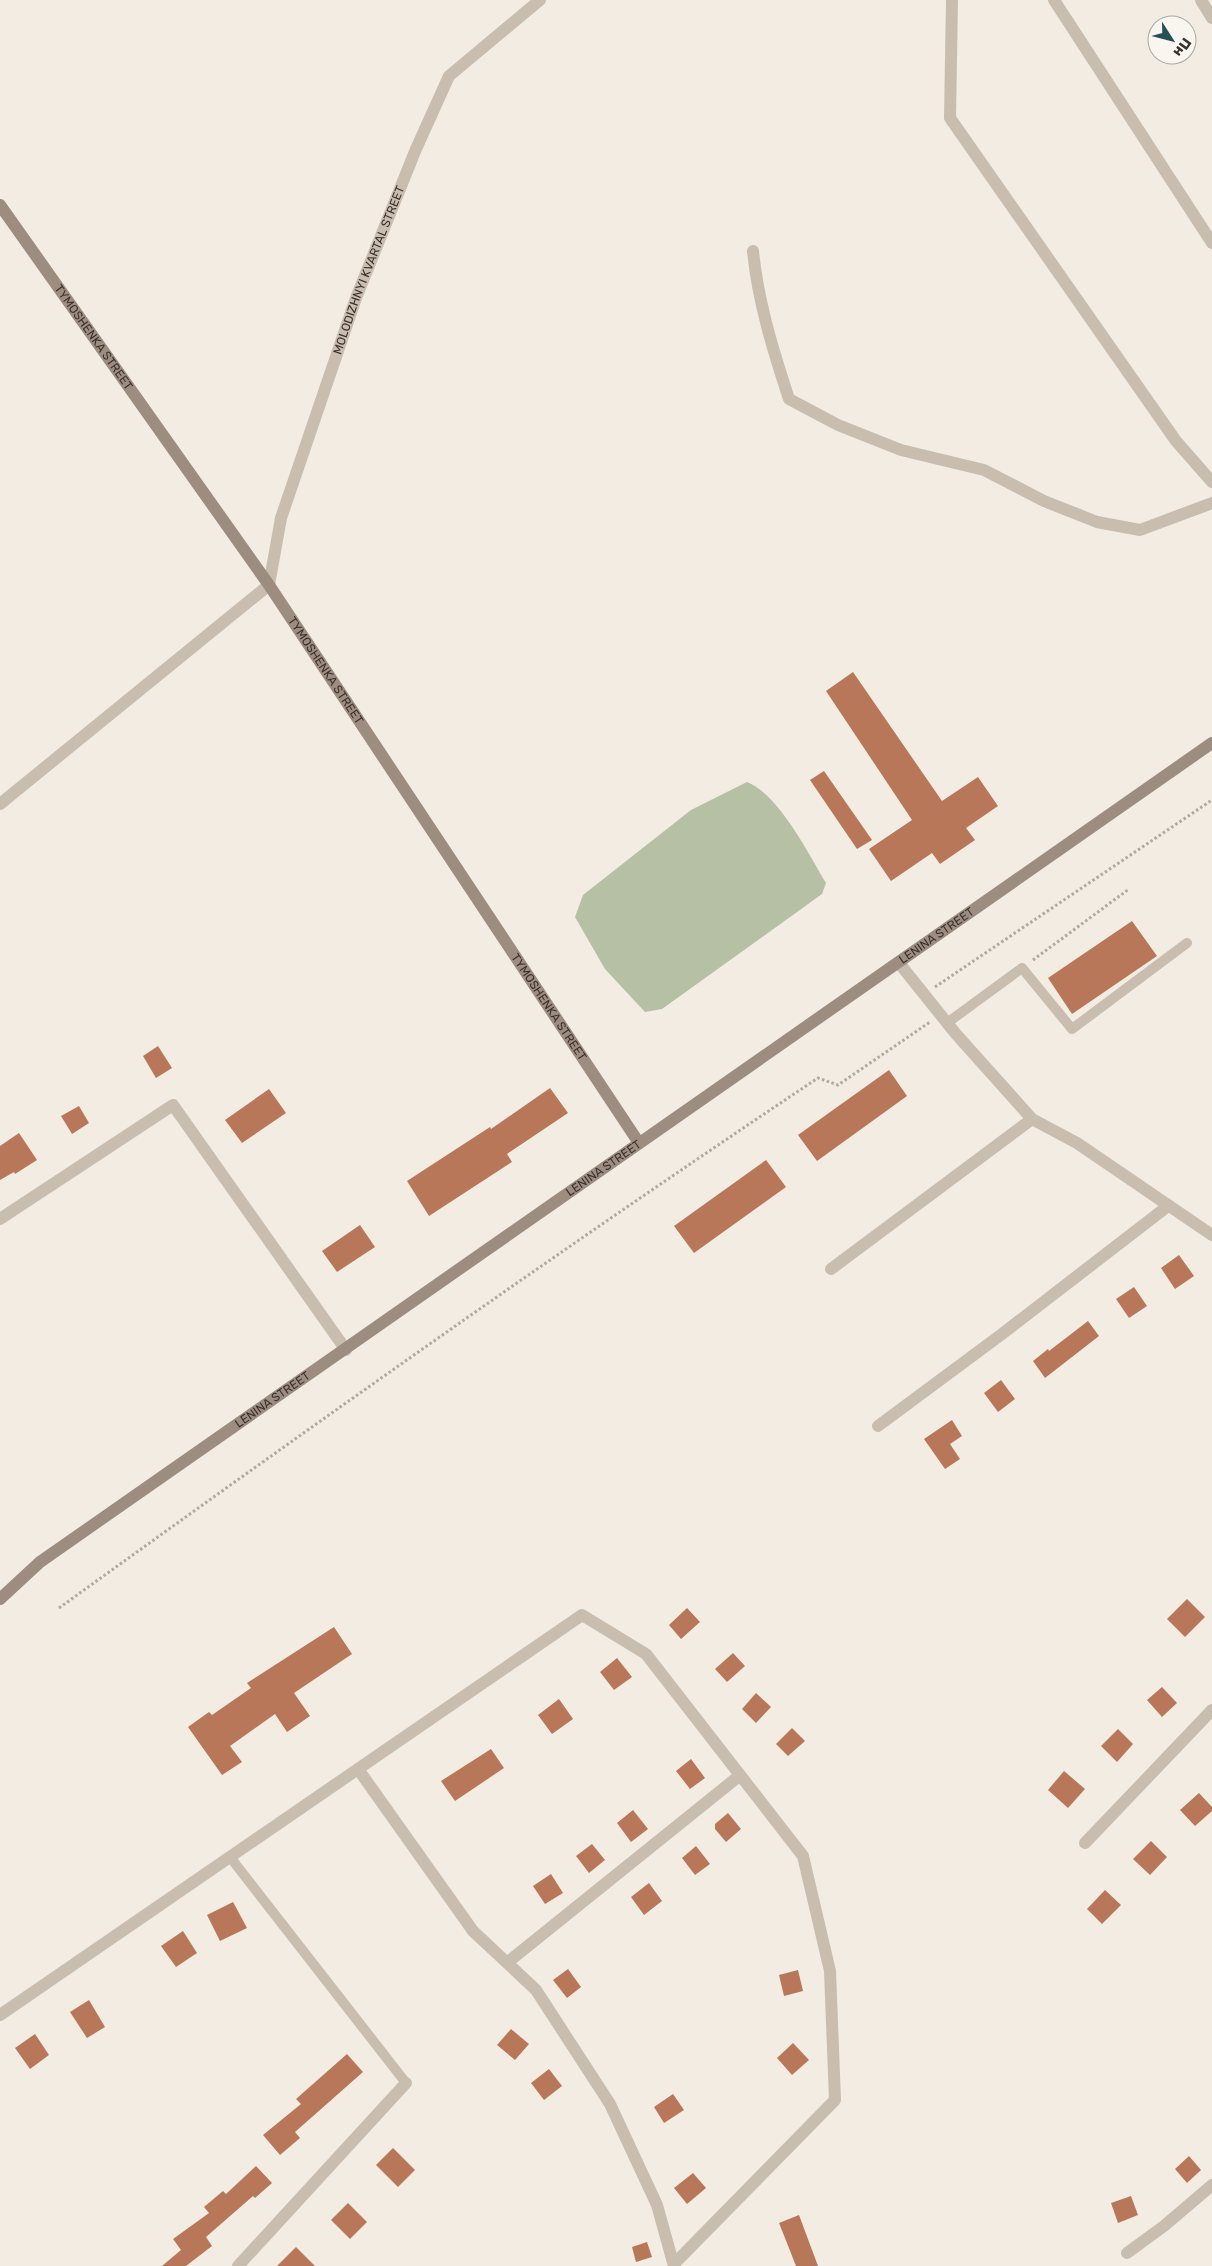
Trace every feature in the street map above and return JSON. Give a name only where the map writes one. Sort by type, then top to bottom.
[{"type":"street","name":"MOLODIZHNYI KVARTAL STREET","points":[[269,584],[281,518],[356,298],[416,150],[449,76],[540,0]]},
{"type":"street","points":[[952,0],[953,49],[950,118],[1176,441],[1212,482]]},
{"type":"street","points":[[1054,0],[1212,243]]},
{"type":"street","points":[[1201,0],[1212,18]]},
{"type":"street","name":"TYMOSHENKA STREET","points":[[0,205],[269,584],[639,1143]]},
{"type":"street","points":[[753,251],[756,286],[777,363],[790,398],[838,425],[901,450],[984,470],[1044,501],[1097,522],[1140,530],[1212,502]]},
{"type":"street","points":[[0,804],[269,584]]},
{"type":"street","name":"LENINA STREET","points":[[0,1599],[40,1562],[346,1350],[1212,743]]},
{"type":"street","points":[[899,963],[944,1019],[1032,1119],[1077,1142],[1212,1235]]},
{"type":"street","points":[[0,1219],[173,1105],[346,1350]]},
{"type":"street","points":[[831,1269],[1032,1119]]},
{"type":"street","points":[[878,1426],[1002,1334],[1168,1206]]},
{"type":"street","points":[[0,2015],[358,1769],[582,1616],[646,1654],[803,1856],[830,1971],[835,2100],[674,2265],[657,2205],[610,2104],[536,1990],[473,1931],[358,1769]]},
{"type":"street","points":[[1085,1843],[1212,1710]]},
{"type":"street","points":[[508,1962],[739,1776]]},
{"type":"street","points":[[238,2266],[406,2083]]},
{"type":"street","points":[[1127,2253],[1164,2226],[1212,2184]]},
{"type":"lane","points":[[944,1019],[1022,968],[1072,1029],[1186,943]]},
{"type":"lane","points":[[230,1857],[406,2083]]},
{"type":"path","points":[[924,994],[1212,800]]},
{"type":"path","points":[[1022,968],[1130,889]]},
{"type":"path","points":[[58,1608],[263,1461],[818,1078],[838,1086],[944,1019]]},
{"type":"green space","points":[[747,782],[759,789],[770,799],[792,826],[826,883],[822,894],[662,1009],[645,1012],[605,969],[575,917],[583,895],[691,810]]},
{"type":"building","points":[[853,672],[942,801],[978,777],[998,806],[966,828],[975,840],[940,864],[932,853],[891,881],[869,849],[912,820],[826,691]]},
{"type":"building","points":[[824,771],[872,840],[857,849],[810,780]]},
{"type":"building","points":[[1132,921],[1157,956],[1072,1014],[1048,978]]},
{"type":"building","points":[[158,1046],[172,1068],[156,1078],[143,1056]]},
{"type":"building","points":[[889,1070],[907,1096],[817,1161],[798,1135]]},
{"type":"building","points":[[550,1088],[568,1113],[507,1154],[512,1162],[429,1216],[407,1181],[490,1127],[491,1129]]},
{"type":"building","points":[[269,1089],[286,1113],[242,1143],[225,1120]]},
{"type":"building","points":[[79,1106],[89,1123],[72,1134],[61,1116]]},
{"type":"building","points":[[19,1133],[37,1160],[15,1174],[14,1172],[0,1180],[0,1146]]},
{"type":"building","points":[[766,1160],[786,1187],[694,1253],[674,1226]]},
{"type":"building","points":[[360,1225],[375,1247],[337,1272],[322,1251]]},
{"type":"building","points":[[1179,1255],[1194,1276],[1175,1289],[1161,1268]]},
{"type":"building","points":[[1134,1287],[1147,1306],[1129,1318],[1116,1299]]},
{"type":"building","points":[[1088,1321],[1099,1336],[1045,1378],[1033,1361]]},
{"type":"building","points":[[1001,1380],[1015,1399],[998,1412],[984,1393]]},
{"type":"building","points":[[952,1420],[962,1436],[950,1444],[960,1459],[945,1469],[924,1439]]},
{"type":"building","points":[[1187,1599],[1205,1617],[1185,1637],[1167,1619]]},
{"type":"building","points":[[687,1608],[700,1622],[681,1639],[669,1625]]},
{"type":"building","points":[[334,1627],[352,1654],[294,1693],[310,1716],[287,1732],[275,1714],[230,1746],[242,1762],[222,1775],[188,1727],[209,1712],[212,1715],[251,1688],[247,1683]]},
{"type":"building","points":[[733,1653],[745,1666],[727,1682],[715,1669]]},
{"type":"building","points":[[617,1658],[632,1677],[614,1690],[600,1672]]},
{"type":"building","points":[[1162,1687],[1177,1703],[1162,1717],[1147,1700]]},
{"type":"building","points":[[756,1693],[771,1707],[756,1723],[742,1709]]},
{"type":"building","points":[[559,1699],[573,1719],[552,1734],[538,1715]]},
{"type":"building","points":[[792,1728],[805,1741],[788,1756],[776,1744]]},
{"type":"building","points":[[1118,1729],[1133,1744],[1117,1762],[1101,1746]]},
{"type":"building","points":[[491,1749],[504,1768],[455,1801],[441,1781]]},
{"type":"building","points":[[691,1759],[705,1778],[690,1789],[676,1771]]},
{"type":"building","points":[[1064,1771],[1085,1789],[1068,1808],[1048,1790]]},
{"type":"building","points":[[1199,1793],[1212,1807],[1212,1811],[1195,1826],[1180,1810]]},
{"type":"building","points":[[633,1810],[648,1829],[631,1842],[617,1823]]},
{"type":"building","points":[[728,1813],[741,1829],[726,1842],[715,1829],[715,1824]]},
{"type":"building","points":[[1151,1841],[1167,1857],[1150,1875],[1133,1859]]},
{"type":"building","points":[[592,1844],[605,1860],[589,1873],[576,1856]]},
{"type":"building","points":[[696,1846],[710,1864],[695,1875],[682,1858]]},
{"type":"building","points":[[551,1874],[563,1893],[545,1904],[533,1886]]},
{"type":"building","points":[[649,1883],[662,1901],[644,1915],[631,1897]]},
{"type":"building","points":[[1105,1890],[1121,1905],[1102,1924],[1087,1909]]},
{"type":"building","points":[[233,1902],[247,1928],[220,1941],[207,1915]]},
{"type":"building","points":[[183,1931],[197,1953],[176,1967],[161,1946]]},
{"type":"building","points":[[568,1969],[581,1987],[567,1998],[553,1980]]},
{"type":"building","points":[[798,1970],[803,1991],[784,1996],[779,1975]]},
{"type":"building","points":[[89,2000],[105,2027],[87,2038],[70,2012]]},
{"type":"building","points":[[511,2029],[529,2044],[515,2060],[497,2045]]},
{"type":"building","points":[[35,2034],[49,2055],[30,2069],[15,2048]]},
{"type":"building","points":[[793,2043],[809,2060],[792,2075],[777,2058]]},
{"type":"building","points":[[347,2054],[363,2072],[295,2132],[300,2138],[280,2155],[263,2135],[301,2104],[296,2099]]},
{"type":"building","points":[[549,2069],[562,2086],[544,2100],[531,2083]]},
{"type":"building","points":[[673,2094],[684,2110],[664,2123],[654,2107]]},
{"type":"building","points":[[393,2148],[415,2170],[398,2187],[376,2165]]},
{"type":"building","points":[[1189,2156],[1201,2170],[1187,2183],[1175,2169]]},
{"type":"building","points":[[256,2166],[272,2183],[255,2198],[253,2196],[206,2237],[212,2246],[186,2266],[162,2266],[181,2250],[173,2239],[209,2213],[204,2207],[223,2191],[226,2194]]},
{"type":"building","points":[[693,2173],[706,2188],[687,2204],[674,2188]]},
{"type":"building","points":[[1131,2196],[1138,2215],[1118,2223],[1111,2203]]},
{"type":"building","points":[[348,2203],[367,2222],[350,2239],[331,2220]]},
{"type":"building","points":[[799,2215],[818,2266],[796,2266],[779,2223]]},
{"type":"building","points":[[647,2242],[652,2257],[636,2262],[632,2247]]},
{"type":"building","points":[[296,2247],[315,2266],[277,2266]]}]
